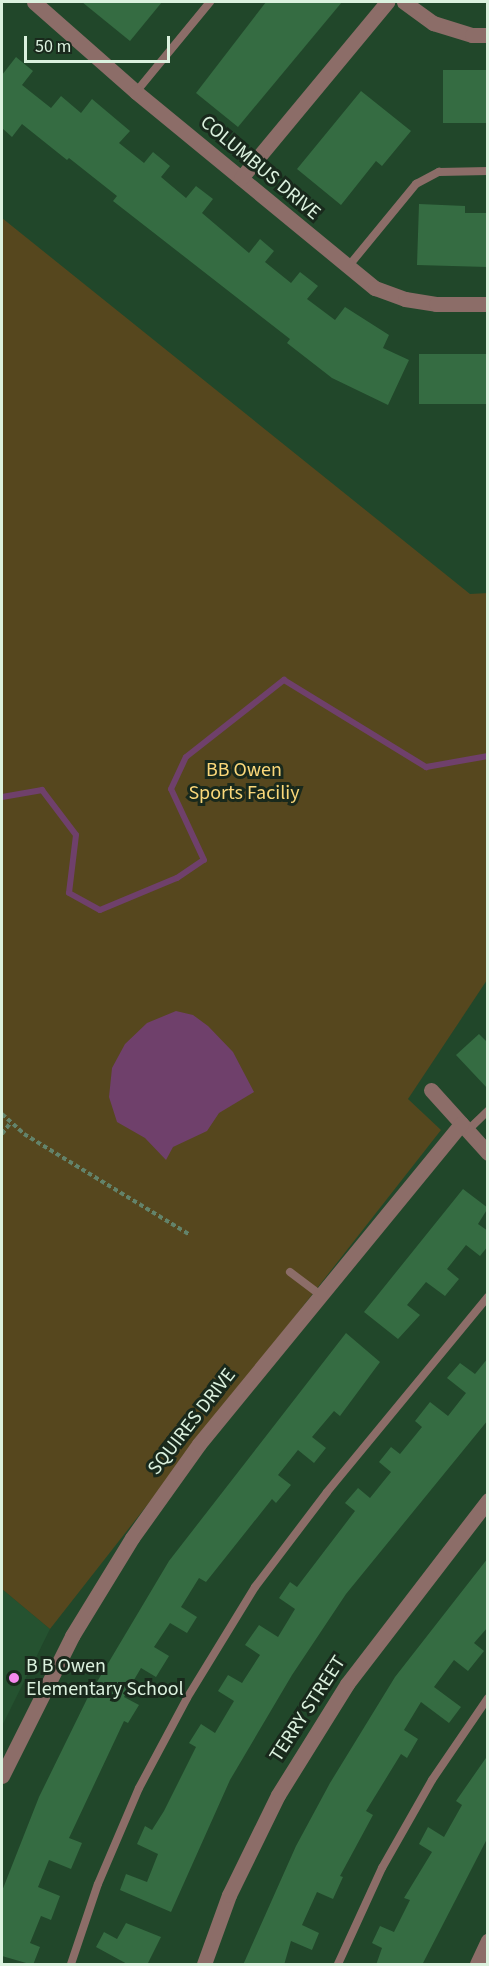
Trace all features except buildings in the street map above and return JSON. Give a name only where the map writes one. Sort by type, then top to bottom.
[{"type":"street","points":[[242,178],[387,2]]},
{"type":"street","points":[[404,2],[433,23],[472,35],[488,35]]},
{"type":"street","name":"COLUMBUS DRIVE","points":[[33,3],[136,92],[242,178],[346,269],[375,288],[405,299],[436,304],[488,303]]},
{"type":"street","points":[[431,1090],[488,1153]]},
{"type":"street","name":"SQUIRES DRIVE","points":[[2,1776],[5,1757],[72,1636],[132,1538],[198,1444],[464,1127]]},
{"type":"street","name":"TERRY STREET","points":[[204,1965],[229,1896],[278,1795],[347,1684],[488,1500]]},
{"type":"street","points":[[477,1965],[488,1940]]},
{"type":"lane","points":[[136,92],[210,2]]},
{"type":"lane","points":[[346,269],[416,184],[439,172],[488,171]]},
{"type":"lane","points":[[464,1127],[488,1112]]},
{"type":"lane","points":[[290,1272],[321,1295]]},
{"type":"lane","points":[[71,1965],[98,1884],[139,1788],[187,1698],[255,1587],[327,1492],[488,1297]]},
{"type":"lane","points":[[338,1965],[388,1858],[432,1780],[488,1698]]},
{"type":"path","points":[[2,1113],[24,1134],[190,1235]]},
{"type":"path","points":[[2,1134],[11,1122]]},
{"type":"shaded area","points":[[176,1011],[193,1015],[208,1026],[233,1052],[254,1092],[219,1113],[207,1131],[173,1147],[166,1160],[145,1138],[117,1122],[109,1097],[112,1068],[125,1044],[147,1023]]},
{"type":"shaded area","name":"B B Owen Elementary School","points":[[2,1589],[50,1629],[2,1726]]},
{"type":"green space","name":"BB Owen Sports Faciliy","points":[[2,218],[470,594],[488,593],[487,980],[408,1099],[441,1130],[50,1629],[2,1589]]},
{"type":"waterway","points":[[2,797],[42,790],[76,835],[69,893],[100,910],[177,878],[204,860],[171,789],[186,757],[284,680],[426,767],[488,756]]},
{"type":"place","name":"B B Owen Elementary School","points":[[14,1678]]}]
